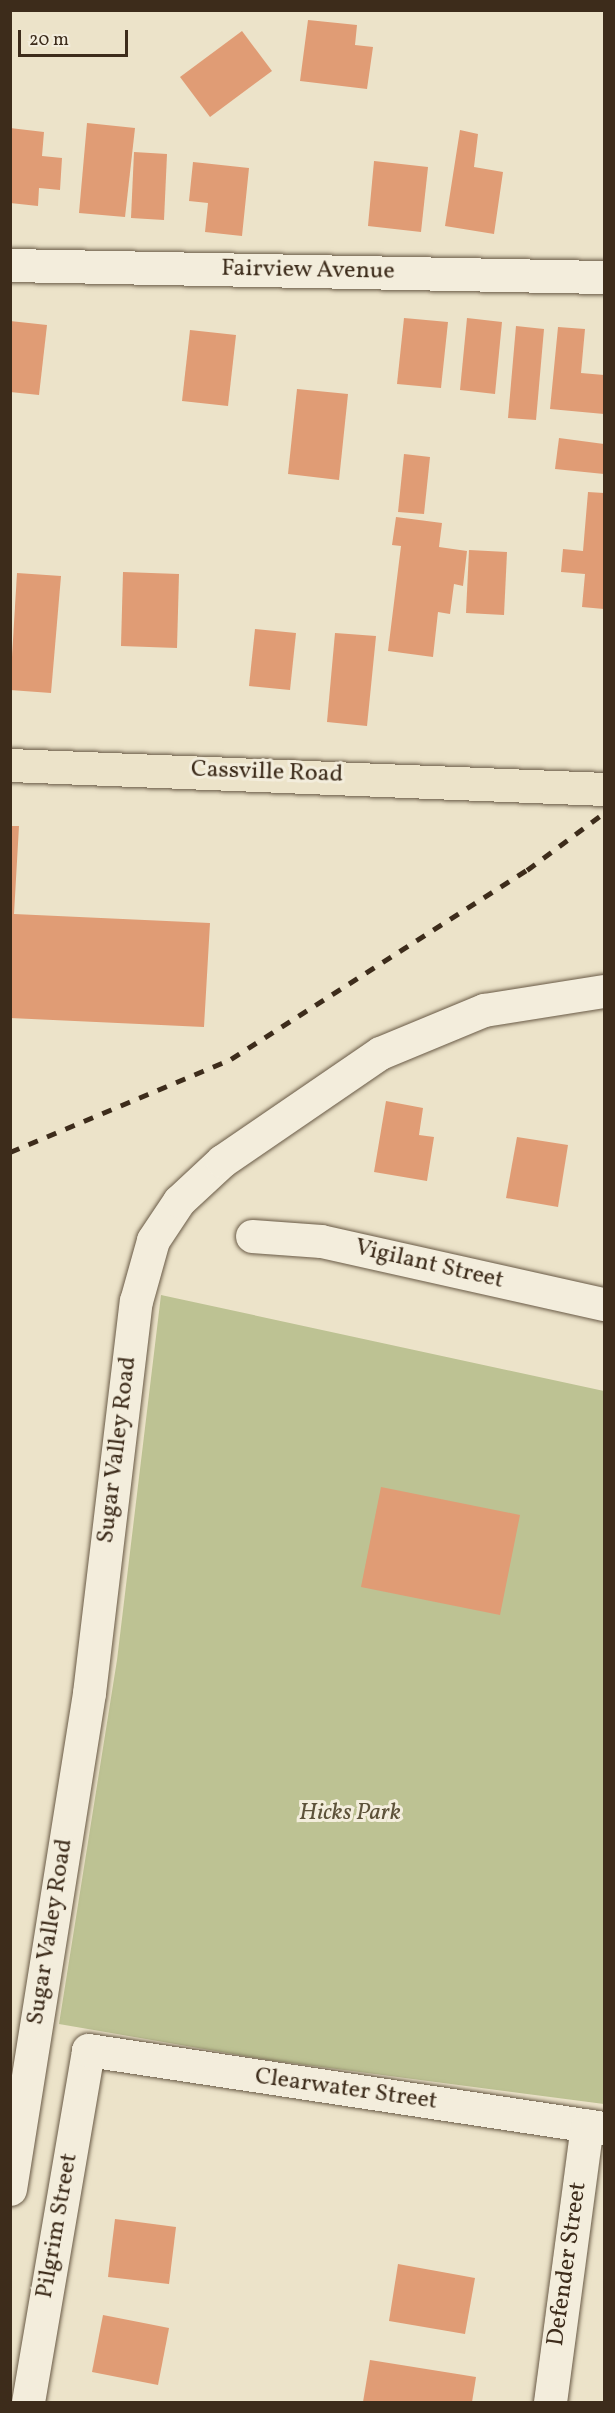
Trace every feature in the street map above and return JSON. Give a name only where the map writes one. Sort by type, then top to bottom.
[{"type":"main road","name":"Cassville Road","points":[[10,765],[524,782],[604,789]]},
{"type":"main road","name":"Cassville Road","points":[[524,782],[604,772]]},
{"type":"street","name":"Fairview Avenue","points":[[10,265],[604,277]]},
{"type":"street","name":"Sugar Valley Road","points":[[10,2189],[89,1693],[136,1301],[153,1240],[179,1201],[222,1161],[380,1053],[484,1010],[604,991]]},
{"type":"street","name":"Vigilant Street","points":[[252,1236],[321,1241],[604,1304]]},
{"type":"street","name":"Clearwater Street","points":[[88,2050],[596,2126]]},
{"type":"street","name":"Pilgrim Street","points":[[28,2403],[88,2050]]},
{"type":"street","name":"Defender Street","points":[[550,2403],[596,2126]]},
{"type":"green space","name":"Hicks Park","points":[[161,1295],[604,1391],[604,2104],[268,2060],[59,2024],[117,1660]]},
{"type":"building","points":[[308,20],[357,25],[355,45],[373,47],[367,89],[300,81]]},
{"type":"building","points":[[242,31],[272,71],[210,117],[180,77]]},
{"type":"building","points":[[87,123],[135,128],[125,217],[79,213]]},
{"type":"building","points":[[10,128],[44,132],[42,156],[62,158],[60,190],[39,188],[38,206],[10,203]]},
{"type":"building","points":[[460,130],[478,134],[474,167],[503,172],[494,234],[445,226]]},
{"type":"building","points":[[134,152],[167,154],[164,220],[131,218]]},
{"type":"building","points":[[374,161],[428,167],[421,232],[368,226]]},
{"type":"building","points":[[193,162],[249,168],[242,236],[205,232],[208,203],[189,201]]},
{"type":"building","points":[[404,318],[448,322],[441,388],[397,384]]},
{"type":"building","points":[[467,318],[502,322],[495,394],[460,390]]},
{"type":"building","points":[[10,321],[47,325],[39,395],[10,392]]},
{"type":"building","points":[[516,326],[544,329],[536,420],[508,418]]},
{"type":"building","points":[[558,327],[585,329],[581,373],[604,375],[604,414],[550,409]]},
{"type":"building","points":[[190,330],[236,335],[228,406],[182,401]]},
{"type":"building","points":[[297,389],[348,394],[339,480],[288,474]]},
{"type":"building","points":[[559,438],[604,444],[604,474],[555,469]]},
{"type":"building","points":[[404,454],[430,457],[424,514],[398,512]]},
{"type":"building","points":[[588,492],[604,493],[604,609],[582,607],[585,574],[561,572],[563,549],[583,551]]},
{"type":"building","points":[[396,517],[442,523],[439,547],[467,551],[463,586],[454,584],[450,614],[438,612],[433,657],[388,651],[401,546],[392,545]]},
{"type":"building","points":[[469,550],[507,552],[504,615],[466,613]]},
{"type":"building","points":[[123,572],[179,574],[177,648],[121,646]]},
{"type":"building","points":[[17,573],[61,576],[51,693],[10,690]]},
{"type":"building","points":[[255,629],[296,633],[290,690],[249,686]]},
{"type":"building","points":[[335,633],[376,636],[367,726],[327,722]]},
{"type":"building","points":[[10,826],[19,826],[14,914],[210,923],[204,1027],[10,1018]]},
{"type":"building","points":[[386,1101],[423,1108],[419,1135],[434,1137],[427,1181],[374,1172]]},
{"type":"building","points":[[517,1137],[568,1145],[558,1207],[506,1198]]},
{"type":"building","points":[[381,1487],[520,1515],[500,1615],[361,1587]]},
{"type":"building","points":[[115,2219],[176,2227],[169,2284],[108,2277]]},
{"type":"building","points":[[398,2264],[475,2278],[465,2334],[389,2321]]},
{"type":"building","points":[[103,2315],[169,2328],[158,2385],[92,2372]]},
{"type":"building","points":[[370,2360],[476,2377],[472,2402],[363,2402]]},
{"type":"railway","points":[[10,1152],[231,1059],[527,870],[604,813]]}]
